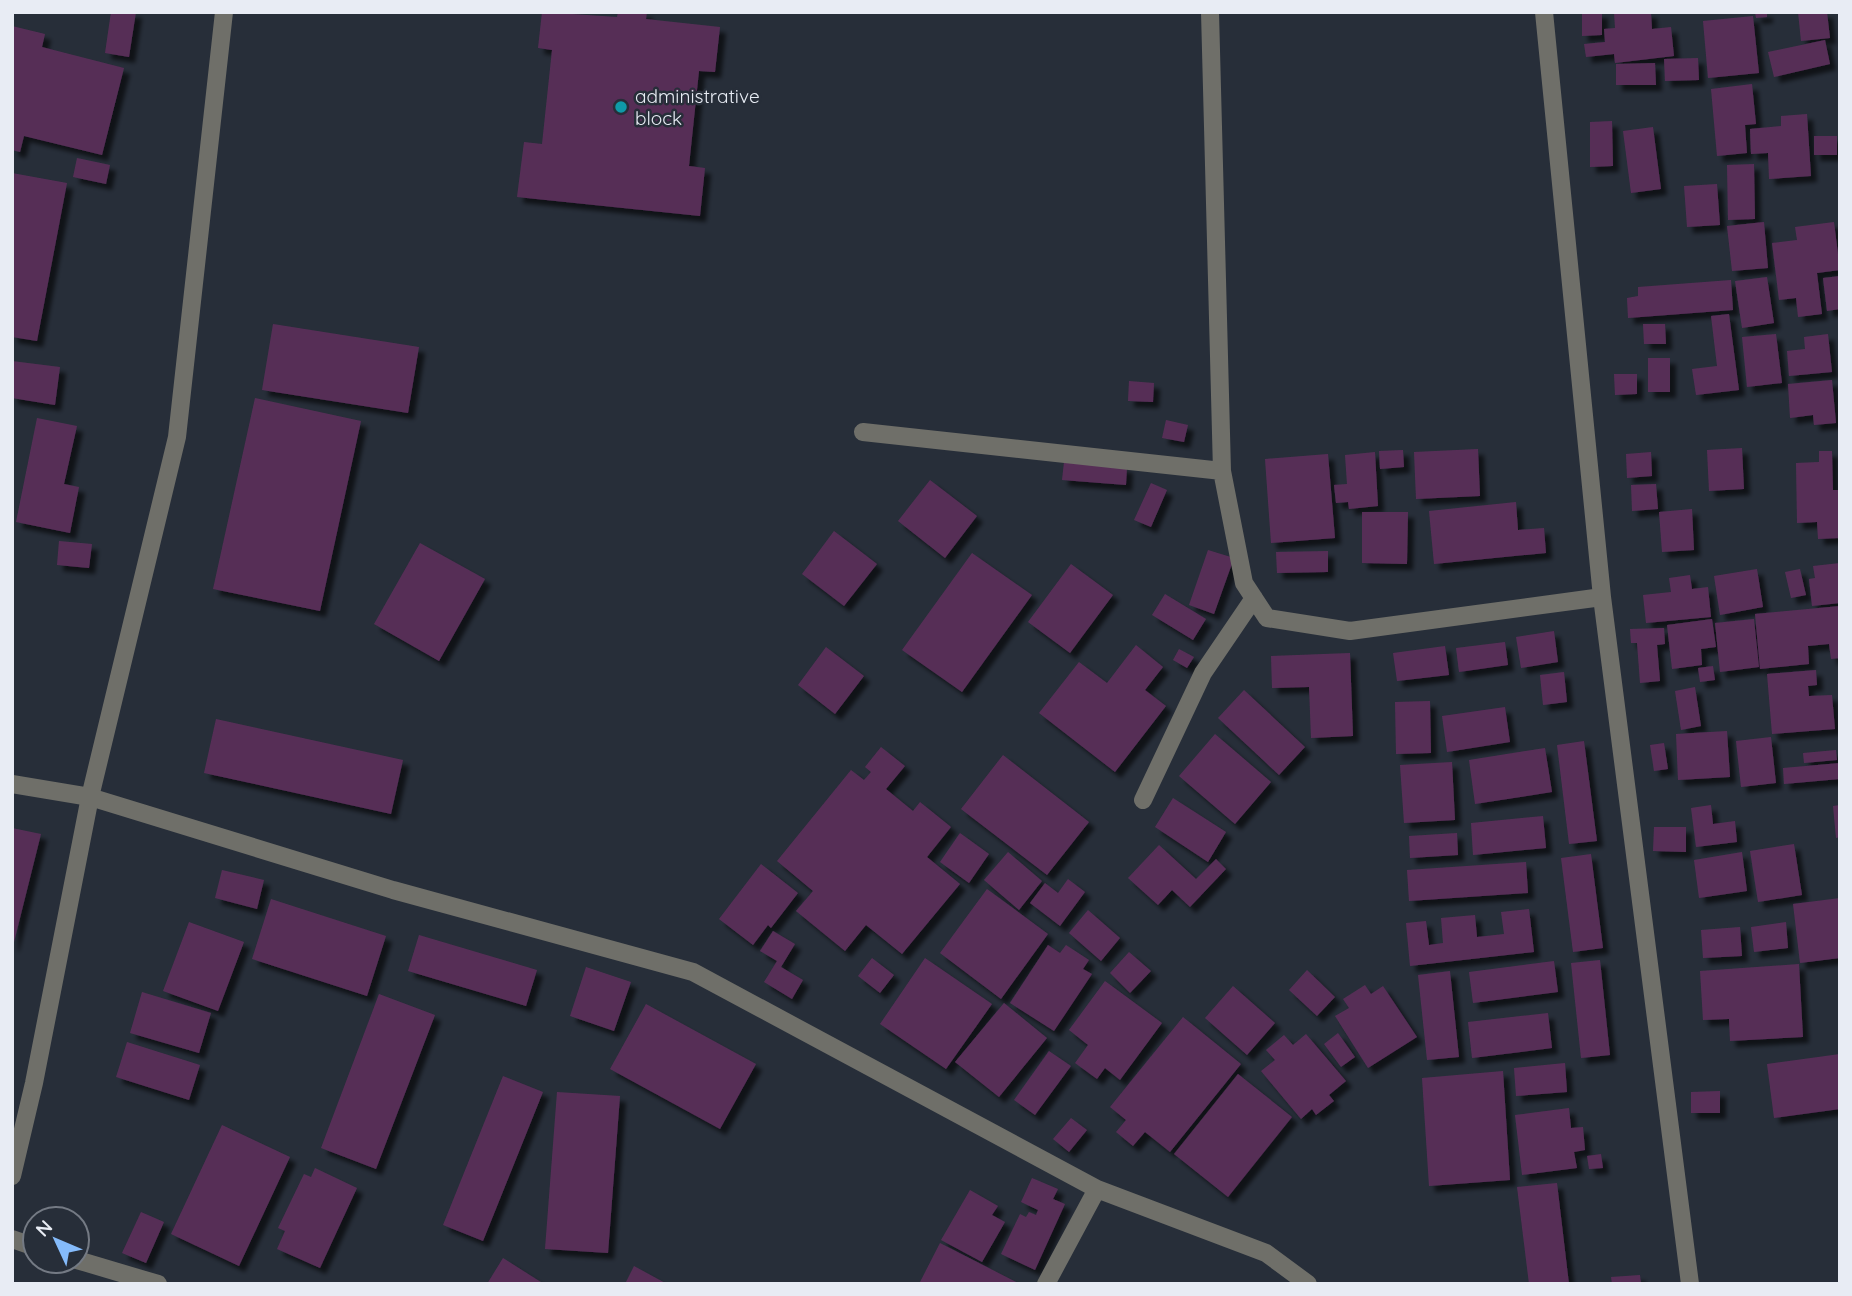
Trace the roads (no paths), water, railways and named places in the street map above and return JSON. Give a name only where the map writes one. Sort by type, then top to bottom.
[{"type":"street","points":[[12,1177],[34,1083],[90,797],[177,437],[224,12]]},
{"type":"street","points":[[1210,12],[1222,471],[1244,583],[1267,618],[1350,631],[1602,597]]},
{"type":"street","points":[[1544,12],[1602,597],[1690,1284]]},
{"type":"street","points":[[863,432],[1222,471]]},
{"type":"street","points":[[1143,800],[1203,673],[1254,598]]},
{"type":"street","points":[[12,784],[90,797],[393,890],[693,972],[1097,1189],[1266,1253],[1308,1284]]},
{"type":"street","points":[[1046,1284],[1097,1189]]},
{"type":"street","points":[[91,1264],[158,1284]]},
{"type":"place","name":"administrative block","points":[[621,107]]}]
